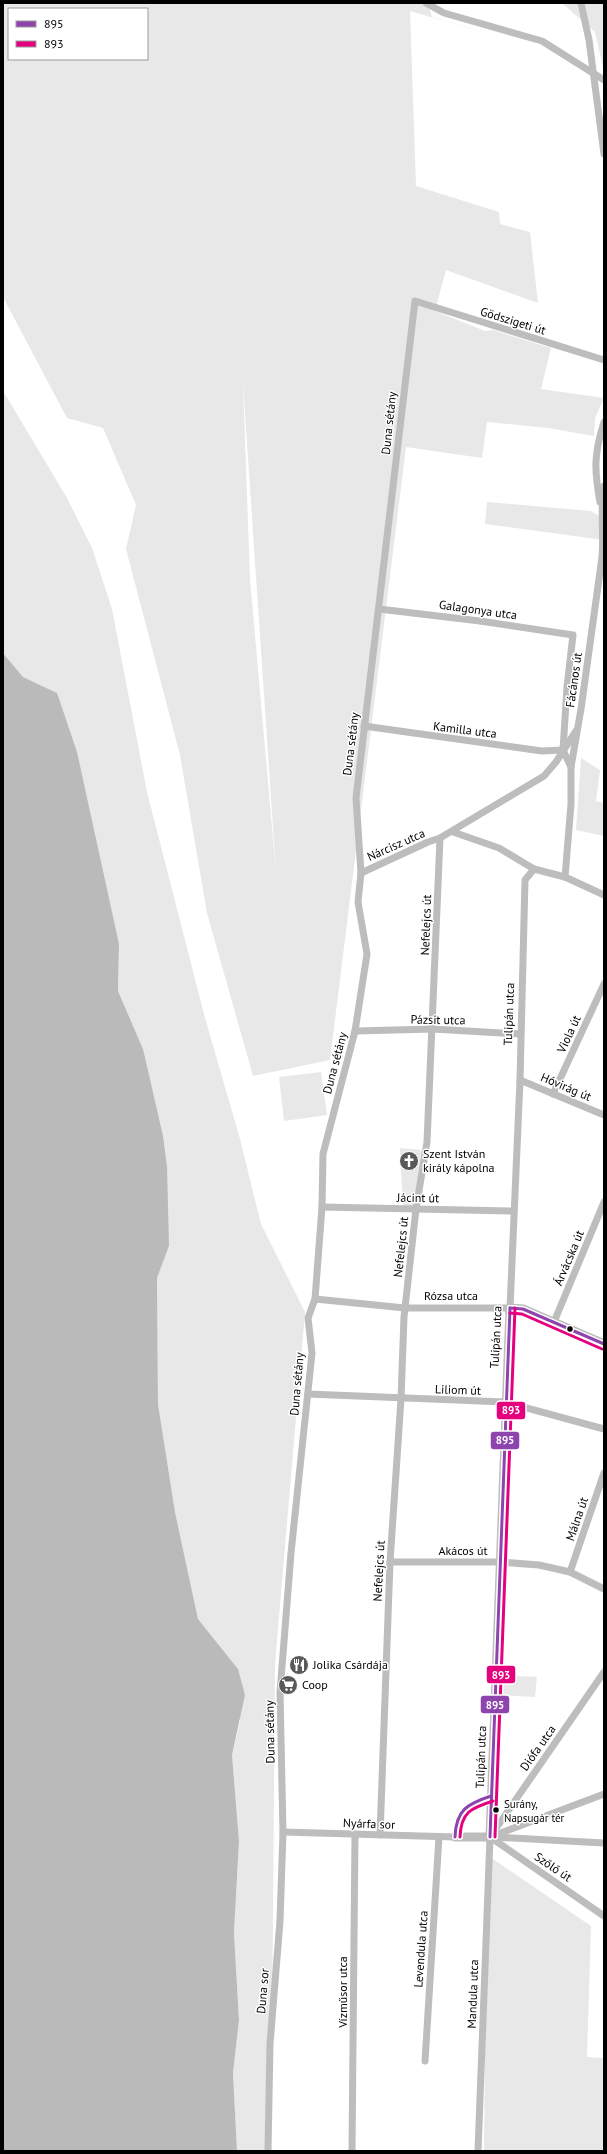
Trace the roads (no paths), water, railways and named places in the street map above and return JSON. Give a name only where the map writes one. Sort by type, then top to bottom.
[{"type":"street","points":[[426,3],[444,13],[542,41],[604,80]]},
{"type":"street","points":[[581,3],[604,154]]},
{"type":"street","name":"Gödszigeti út","points":[[415,301],[604,360]]},
{"type":"street","name":"Duna sétány","points":[[283,1832],[280,1692],[291,1553],[312,1353],[308,1318],[315,1298],[322,1207],[323,1154],[355,1031],[367,954],[358,902],[361,873],[356,798],[415,301]]},
{"type":"street","points":[[601,512],[595,473],[595,456],[604,422]]},
{"type":"street","name":"Fácános út","points":[[565,877],[571,804],[570,767],[581,709],[602,557],[604,532],[601,512],[604,486]]},
{"type":"street","name":"Galagonya utca","points":[[379,609],[480,621],[573,635],[567,687],[563,750]]},
{"type":"street","name":"Kamilla utca","points":[[364,726],[542,751],[563,750]]},
{"type":"street","points":[[440,838],[453,832],[544,776],[556,762],[576,731]]},
{"type":"street","points":[[563,750],[570,767]]},
{"type":"street","points":[[453,832],[499,848],[534,868],[565,877],[604,895]]},
{"type":"street","name":"Nárcisz utca","points":[[361,873],[428,842],[440,838]]},
{"type":"street","name":"Nefelejcs út","points":[[380,1835],[390,1562],[401,1399],[405,1308],[416,1209],[427,1142],[440,838]]},
{"type":"street","name":"Tulipán utca","points":[[490,1837],[505,1402],[520,1080],[525,880],[534,868]]},
{"type":"street","name":"Viola út","points":[[553,1094],[604,984]]},
{"type":"street","name":"Pázsit utca","points":[[355,1031],[433,1029],[520,1034]]},
{"type":"street","name":"Hóvirág út","points":[[520,1080],[604,1115]]},
{"type":"street","name":"Árvácska út","points":[[554,1322],[604,1202]]},
{"type":"street","name":"Jácint út","points":[[322,1207],[513,1211]]},
{"type":"street","name":"Rózsa utca","points":[[315,1298],[405,1308],[524,1309],[604,1344]]},
{"type":"street","name":"Liliom út","points":[[308,1394],[401,1399],[505,1402],[604,1429]]},
{"type":"street","name":"Málna út","points":[[570,1572],[604,1473]]},
{"type":"street","name":"Akácos út","points":[[390,1562],[500,1562],[539,1565],[570,1572],[604,1589]]},
{"type":"street","name":"Diófa utca","points":[[490,1837],[604,1672]]},
{"type":"street","points":[[490,1837],[604,1794]]},
{"type":"street","name":"Nyárfa sor","points":[[283,1832],[455,1837]]},
{"type":"street","name":"Duna sor","points":[[268,2151],[270,2044],[280,1921],[283,1832]]},
{"type":"street","name":"Vízműsor utca","points":[[352,2151],[355,1834]]},
{"type":"street","name":"Levendula utca","points":[[425,2061],[439,1837]]},
{"type":"street","points":[[455,1837],[490,1837],[604,1843]]},
{"type":"street","name":"Szőlő út","points":[[490,1837],[604,1916]]},
{"type":"street","name":"Mandula utca","points":[[478,2151],[490,1837]]},
{"type":"place","name":"Szent István király kápolna","points":[[409,1161]]},
{"type":"place","name":"Jolika Csárdája","points":[[299,1665]]},
{"type":"place","name":"Coop","points":[[288,1685]]},
{"type":"place","name":"Surány, Napsugár tér","points":[[496,1810]]}]
